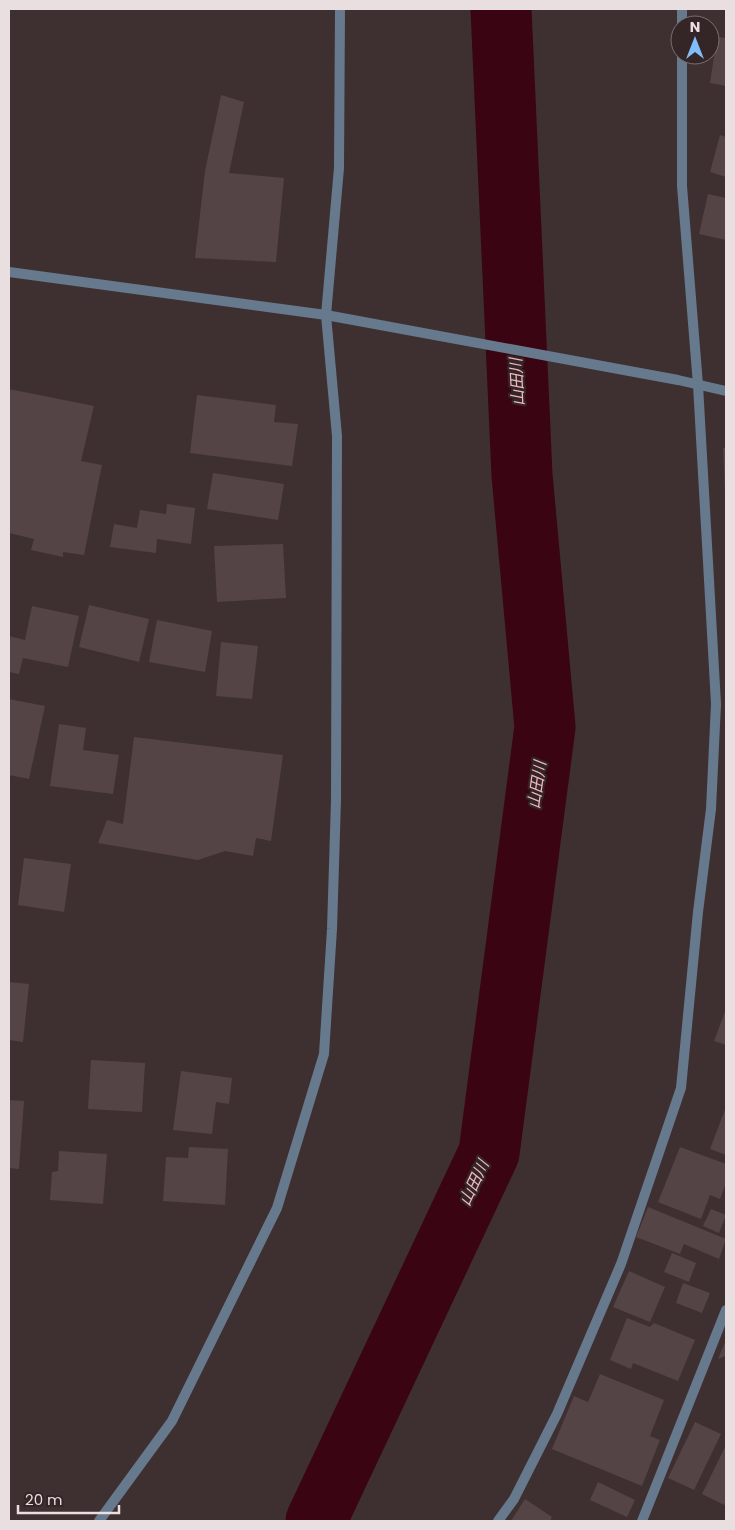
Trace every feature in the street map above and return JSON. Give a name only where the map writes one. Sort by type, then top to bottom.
[{"type":"street","points":[[99,1521],[172,1421],[278,1208],[324,1054],[332,929],[336,800],[337,436],[326,315],[339,168],[340,9]]},
{"type":"street","points":[[498,1521],[514,1499],[557,1414],[621,1264],[680,1088],[698,912],[711,809],[716,704],[698,385],[682,186],[682,65]]},
{"type":"street","points":[[9,272],[326,315],[678,380],[726,391]]},
{"type":"street","points":[[642,1521],[726,1310]]},
{"type":"building","points":[[720,37],[726,38],[726,86],[710,83],[713,65],[720,65]]},
{"type":"building","points":[[221,95],[244,102],[229,173],[284,178],[276,262],[195,258],[205,171]]},
{"type":"building","points":[[720,135],[726,137],[726,177],[710,172]]},
{"type":"building","points":[[708,194],[726,198],[726,240],[699,234]]},
{"type":"building","points":[[9,389],[94,406],[81,461],[102,465],[84,555],[63,552],[63,557],[31,550],[34,539],[9,533]]},
{"type":"building","points":[[197,395],[276,405],[274,422],[298,424],[292,466],[190,453]]},
{"type":"building","points":[[723,448],[726,448],[726,494],[725,494]]},
{"type":"building","points":[[213,473],[284,484],[278,520],[207,509]]},
{"type":"building","points":[[167,504],[195,508],[191,544],[157,539],[156,553],[110,547],[114,524],[137,528],[140,510],[166,514]]},
{"type":"building","points":[[283,544],[286,598],[217,602],[214,546]]},
{"type":"building","points":[[89,605],[149,619],[139,662],[79,647]]},
{"type":"building","points":[[32,606],[79,616],[68,667],[23,658],[19,674],[9,672],[9,636],[25,640]]},
{"type":"building","points":[[157,620],[212,631],[205,672],[149,662]]},
{"type":"building","points":[[221,642],[258,646],[252,699],[216,696]]},
{"type":"building","points":[[9,699],[45,706],[29,779],[9,775]]},
{"type":"building","points":[[59,724],[86,728],[83,750],[119,755],[113,794],[50,786]]},
{"type":"building","points":[[134,737],[283,755],[271,841],[256,838],[253,856],[225,851],[198,860],[98,843],[107,820],[123,824]]},
{"type":"building","points":[[24,858],[71,864],[64,912],[18,905]]},
{"type":"building","points":[[9,982],[29,984],[23,1042],[9,1040]]},
{"type":"building","points":[[726,1009],[726,1045],[714,1041]]},
{"type":"building","points":[[91,1060],[145,1063],[142,1112],[88,1109]]},
{"type":"building","points":[[181,1071],[232,1078],[229,1104],[216,1102],[212,1134],[173,1130]]},
{"type":"building","points":[[9,1100],[24,1101],[19,1169],[9,1168]]},
{"type":"building","points":[[726,1107],[726,1155],[710,1149]]},
{"type":"building","points":[[189,1147],[228,1149],[225,1205],[163,1201],[166,1157],[188,1158]]},
{"type":"building","points":[[680,1147],[726,1164],[726,1183],[720,1199],[710,1195],[701,1219],[658,1202]]},
{"type":"building","points":[[59,1151],[107,1154],[103,1204],[50,1200],[52,1172],[58,1171]]},
{"type":"building","points":[[648,1207],[726,1239],[719,1259],[684,1244],[680,1254],[636,1237]]},
{"type":"building","points":[[711,1209],[726,1215],[719,1233],[703,1226]]},
{"type":"building","points":[[672,1253],[696,1263],[689,1282],[664,1272]]},
{"type":"building","points":[[629,1271],[665,1287],[650,1322],[613,1307]]},
{"type":"building","points":[[683,1283],[710,1293],[702,1313],[676,1303]]},
{"type":"building","points":[[627,1318],[650,1327],[654,1323],[695,1340],[678,1381],[633,1363],[631,1369],[610,1360]]},
{"type":"building","points":[[726,1340],[726,1356],[718,1359]]},
{"type":"building","points":[[600,1374],[664,1400],[650,1436],[660,1440],[642,1486],[552,1449],[574,1396],[588,1402]]},
{"type":"building","points":[[695,1422],[721,1434],[694,1490],[668,1478]]},
{"type":"building","points":[[726,1445],[726,1501],[724,1505],[702,1494]]},
{"type":"building","points":[[598,1482],[635,1500],[627,1517],[590,1500]]},
{"type":"building","points":[[525,1499],[552,1517],[550,1521],[511,1521]]},
{"type":"waterway","name":"山田川","points":[[316,1521],[489,1153],[545,727],[522,475],[501,9]]}]
